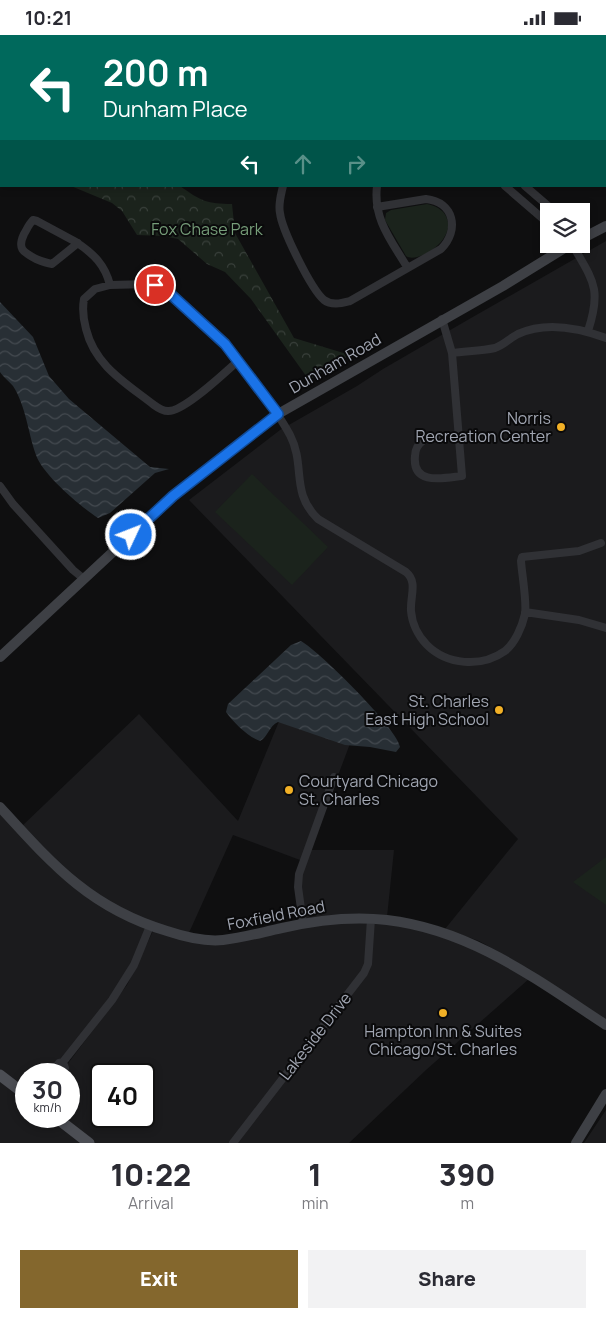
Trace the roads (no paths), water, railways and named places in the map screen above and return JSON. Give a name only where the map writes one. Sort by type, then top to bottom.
[{"type":"main road","points":[[0,1075],[15,1087]]},
{"type":"main road","points":[[70,1128],[89,1143]]},
{"type":"street","points":[[283,187],[279,203],[282,225],[308,277],[324,300],[339,304],[350,301],[441,249],[447,243],[452,229],[451,217],[448,211],[438,202],[426,199],[377,207]]},
{"type":"street","points":[[377,187],[377,207],[382,223],[407,267]]},
{"type":"street","points":[[506,187],[540,216]]},
{"type":"street","points":[[526,187],[545,203]]},
{"type":"street","points":[[78,243],[52,264],[46,264],[28,255],[22,249],[21,241],[33,220],[78,243],[107,271],[110,285]]},
{"type":"street","points":[[590,234],[606,226]]},
{"type":"street","name":"Dunham Road","points":[[0,657],[173,496],[278,414],[557,253]]},
{"type":"street","points":[[577,253],[594,283],[595,310],[588,331]]},
{"type":"street","points":[[238,361],[179,409],[162,410],[106,366],[98,357],[88,339],[83,315],[84,299],[95,289],[110,285],[155,285],[166,290],[225,344],[238,361],[278,414],[291,437],[297,454],[302,497],[308,509],[318,519],[406,572],[411,577],[413,583],[411,613],[416,629],[426,644],[452,660],[466,662],[495,656],[506,650],[516,638],[525,612],[522,557],[579,551],[604,542]]},
{"type":"street","points":[[442,319],[452,353],[459,435],[462,476],[429,479],[418,471],[414,461],[416,449],[425,439],[459,435]]},
{"type":"street","points":[[452,353],[496,347],[517,334],[546,327],[588,331],[606,338]]},
{"type":"street","points":[[0,486],[13,504],[73,570],[84,579]]},
{"type":"street","points":[[525,612],[593,623],[605,627]]},
{"type":"street","points":[[303,923],[298,887],[299,874],[334,777]]},
{"type":"street","name":"Foxfield Road","points":[[0,807],[48,859],[79,887],[114,909],[150,926],[187,937],[222,940],[328,919],[371,919],[421,926],[472,943],[504,959],[606,1025]]},
{"type":"street","name":"Lakeside Drive","points":[[233,1143],[364,973],[368,964],[371,919]]},
{"type":"street","points":[[59,1063],[64,1062],[112,1000],[134,965],[150,926]]},
{"type":"street","points":[[576,1143],[606,1095]]},
{"type":"water","points":[[0,302],[33,337],[49,376],[69,399],[150,467],[169,469],[155,473],[110,513],[98,518],[90,513],[54,481],[40,463],[33,447],[24,411],[17,394],[13,386],[0,372]]},
{"type":"water","points":[[301,641],[324,659],[373,708],[396,738],[400,747],[396,752],[345,745],[278,722],[260,741],[246,733],[226,712],[228,704],[291,645]]},
{"type":"place","name":"Norris Recreation Center","points":[[561,427]]},
{"type":"place","name":"St. Charles East High School","points":[[499,710]]},
{"type":"place","name":"Courtyard Chicago St. Charles","points":[[289,790]]},
{"type":"place","name":"Hampton Inn & Suites Chicago/St. Charles","points":[[443,1013]]},
{"type":"park label","name":"Fox Chase Park","points":[[207,229]]}]
